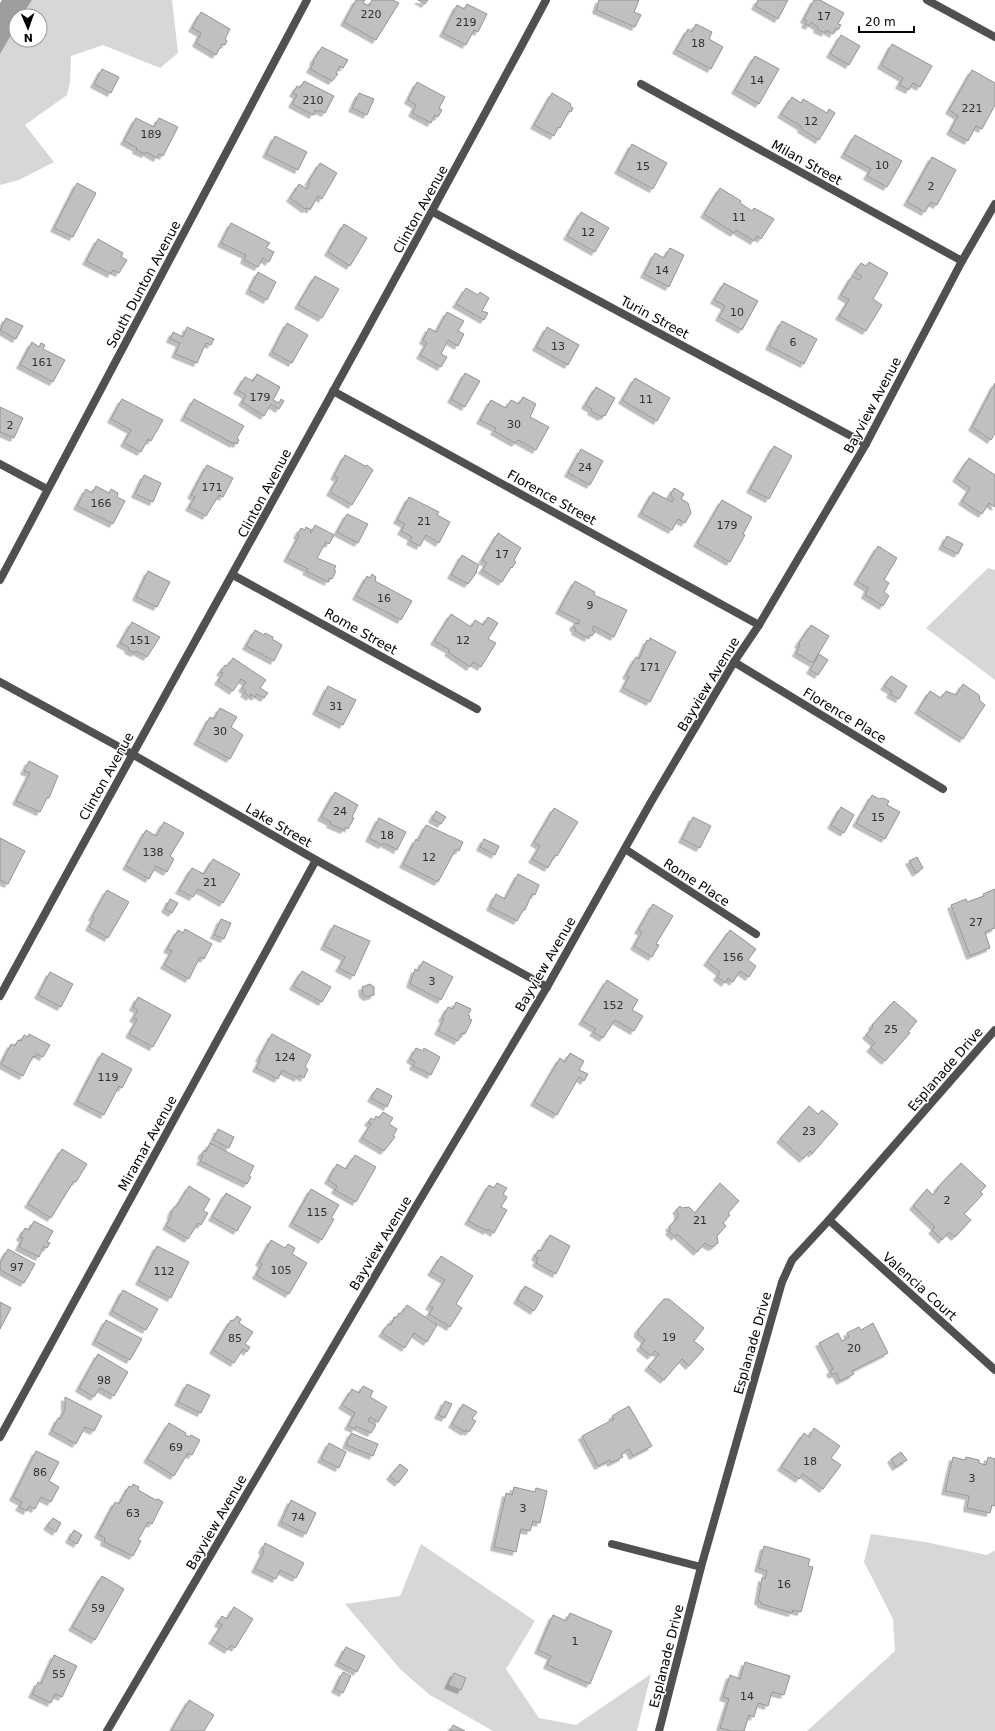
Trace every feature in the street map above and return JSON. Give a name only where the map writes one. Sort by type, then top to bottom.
[{"type":"street","name":"South Dunton Avenue","points":[[0,580],[307,0]]},
{"type":"street","name":"Clinton Avenue","points":[[0,996],[132,754],[233,575],[333,391],[433,212],[546,0]]},
{"type":"street","points":[[927,0],[995,37]]},
{"type":"street","name":"Milan Street","points":[[641,84],[962,261]]},
{"type":"street","name":"Bayview Avenue","points":[[107,1731],[414,1208],[547,986],[734,662],[759,625],[866,444],[962,261],[995,204]]},
{"type":"street","name":"Turin Street","points":[[433,212],[866,444]]},
{"type":"street","name":"Florence Street","points":[[333,391],[759,625]]},
{"type":"street","points":[[0,464],[47,489]]},
{"type":"street","name":"Rome Street","points":[[233,575],[477,709]]},
{"type":"street","name":"Florence Place","points":[[734,662],[943,789]]},
{"type":"street","name":"Lake Street","points":[[0,682],[132,754],[316,860],[547,986]]},
{"type":"street","name":"Rome Place","points":[[625,849],[756,934]]},
{"type":"street","name":"Miramar Avenue","points":[[0,1437],[316,860]]},
{"type":"street","name":"Esplanade Drive","points":[[659,1731],[701,1567],[782,1282],[792,1260],[829,1220],[995,1030]]},
{"type":"street","name":"Valencia Court","points":[[829,1220],[995,1370]]},
{"type":"street","points":[[612,1544],[701,1567]]},
{"type":"shaded area","points":[[2,0],[32,0],[27,8],[8,8],[8,40],[0,54],[0,3]]},
{"type":"shaded area","points":[[32,0],[172,0],[178,53],[160,68],[103,45],[71,56],[70,82],[67,95],[25,125],[54,162],[19,180],[0,185],[0,54],[8,40],[8,48],[48,48],[48,8],[27,8]]},
{"type":"shaded area","points":[[988,568],[995,570],[995,680],[926,628]]},
{"type":"shaded area","points":[[871,1534],[925,1542],[987,1555],[995,1550],[995,1731],[807,1731],[895,1651],[893,1619],[864,1562]]},
{"type":"shaded area","points":[[421,1544],[535,1621],[506,1669],[539,1718],[576,1725],[651,1674],[637,1731],[493,1731],[430,1695],[401,1670],[345,1604],[400,1596]]},
{"type":"building","points":[[356,0],[365,0],[363,3],[369,6],[372,0],[393,0],[399,3],[376,40],[344,22]]},
{"type":"building","points":[[418,0],[428,0],[425,4]]},
{"type":"building","points":[[599,0],[639,0],[634,12],[641,15],[635,27],[596,10]]},
{"type":"building","points":[[758,0],[788,0],[778,19],[755,6]]},
{"type":"building","points":[[814,0],[820,0],[844,13],[838,24],[841,25],[838,30],[836,28],[833,34],[826,30],[825,33],[817,29],[818,27],[811,22],[809,26],[805,24],[807,21],[804,19]]},
{"type":"building","points":[[467,4],[487,14],[478,32],[474,30],[466,45],[443,33],[457,5],[464,9]]},
{"type":"building","points":[[201,12],[230,29],[225,39],[227,41],[225,45],[222,44],[216,55],[196,43],[201,33],[192,28]]},
{"type":"building","points":[[696,24],[712,32],[709,39],[723,47],[711,69],[676,50],[688,29],[692,32]]},
{"type":"building","points":[[841,35],[860,46],[849,65],[830,54]]},
{"type":"building","points":[[892,44],[932,66],[920,87],[913,83],[909,90],[899,85],[903,78],[881,65]]},
{"type":"building","points":[[322,47],[348,60],[343,68],[340,66],[336,73],[338,74],[332,81],[310,69]]},
{"type":"building","points":[[755,56],[779,69],[759,104],[735,90]]},
{"type":"building","points":[[102,69],[119,77],[111,93],[94,84]]},
{"type":"building","points":[[972,70],[995,83],[995,105],[982,129],[976,126],[968,141],[950,131],[958,116],[949,110]]},
{"type":"building","points":[[304,81],[334,96],[325,113],[315,110],[313,115],[292,104],[297,95],[293,93],[297,86],[300,88]]},
{"type":"building","points":[[417,82],[445,97],[439,108],[442,110],[438,117],[435,115],[431,123],[412,113],[416,105],[408,100]]},
{"type":"building","points":[[359,93],[374,99],[367,115],[352,108]]},
{"type":"building","points":[[552,93],[571,104],[570,106],[573,108],[571,112],[569,111],[560,128],[558,127],[554,136],[534,125]]},
{"type":"building","points":[[792,97],[801,103],[803,99],[827,113],[829,109],[835,113],[819,140],[781,114]]},
{"type":"building","points":[[136,118],[154,127],[159,118],[178,127],[163,156],[159,154],[157,158],[146,152],[145,154],[136,150],[137,148],[124,141]]},
{"type":"building","points":[[855,135],[902,161],[887,187],[867,176],[871,169],[844,154]]},
{"type":"building","points":[[275,136],[307,152],[298,170],[266,154]]},
{"type":"building","points":[[632,144],[667,163],[653,189],[618,170]]},
{"type":"building","points":[[932,157],[956,170],[937,205],[931,202],[925,212],[907,202]]},
{"type":"building","points":[[320,163],[337,173],[322,199],[318,196],[310,210],[308,208],[305,209],[290,198],[299,184],[307,189],[310,183],[308,182]]},
{"type":"building","points":[[77,183],[96,193],[73,237],[54,228]]},
{"type":"building","points":[[720,188],[741,201],[740,203],[752,211],[754,208],[774,219],[761,239],[757,236],[754,241],[736,230],[734,233],[704,214]]},
{"type":"building","points":[[581,212],[609,228],[595,252],[567,236]]},
{"type":"building","points":[[231,223],[270,243],[266,248],[274,252],[269,262],[263,258],[258,267],[244,260],[246,255],[221,243]]},
{"type":"building","points":[[344,224],[367,238],[350,266],[328,252]]},
{"type":"building","points":[[98,239],[123,253],[121,257],[127,260],[119,273],[113,270],[111,274],[86,261]]},
{"type":"building","points":[[670,248],[684,255],[669,287],[644,274],[655,253],[664,258]]},
{"type":"building","points":[[869,262],[888,273],[873,299],[882,305],[866,331],[839,316],[849,300],[841,295],[852,276],[859,280],[862,276],[855,272],[861,263],[866,266]]},
{"type":"building","points":[[258,272],[276,282],[267,300],[249,290]]},
{"type":"building","points":[[315,276],[339,289],[322,318],[298,305]]},
{"type":"building","points":[[724,283],[758,301],[742,330],[719,317],[725,306],[714,300]]},
{"type":"building","points":[[466,288],[478,295],[480,292],[489,298],[482,311],[488,313],[484,320],[456,304]]},
{"type":"building","points":[[447,312],[464,321],[458,331],[464,334],[458,346],[448,340],[441,354],[447,357],[441,367],[420,355],[427,343],[423,340],[429,328],[436,332]]},
{"type":"building","points":[[6,318],[23,326],[16,339],[0,330]]},
{"type":"building","points":[[782,321],[817,339],[804,364],[769,346]]},
{"type":"building","points":[[287,323],[308,335],[292,363],[272,352]]},
{"type":"building","points":[[187,327],[214,339],[211,345],[206,343],[197,363],[175,354],[180,343],[170,339],[173,332],[183,337]]},
{"type":"building","points":[[547,327],[579,345],[568,365],[536,347]]},
{"type":"building","points":[[32,342],[39,347],[41,343],[45,345],[43,349],[65,360],[53,382],[20,365]]},
{"type":"building","points":[[465,373],[480,381],[465,407],[451,399]]},
{"type":"building","points":[[257,374],[280,387],[273,400],[279,403],[281,399],[284,401],[279,409],[271,404],[264,416],[242,402],[246,395],[237,390],[245,377],[253,381]]},
{"type":"building","points":[[635,378],[670,398],[657,421],[622,400]]},
{"type":"building","points":[[995,383],[995,433],[991,440],[972,427]]},
{"type":"building","points":[[596,387],[615,398],[605,416],[603,415],[602,417],[591,411],[592,409],[585,405]]},
{"type":"building","points":[[523,397],[536,404],[530,417],[549,427],[536,450],[518,440],[515,443],[494,431],[496,428],[480,420],[491,400],[506,408],[511,400],[519,404]]},
{"type":"building","points":[[122,399],[163,420],[151,441],[148,439],[141,452],[124,443],[131,430],[111,419]]},
{"type":"building","points":[[194,399],[244,426],[237,438],[239,440],[237,444],[234,442],[234,444],[184,417]]},
{"type":"building","points":[[0,407],[23,418],[14,438],[0,432]]},
{"type":"building","points":[[774,446],[792,456],[769,499],[750,489]]},
{"type":"building","points":[[581,449],[603,461],[590,485],[568,473]]},
{"type":"building","points":[[345,455],[365,466],[367,465],[373,470],[352,505],[330,492],[338,478],[334,476]]},
{"type":"building","points":[[969,458],[995,475],[995,507],[989,503],[982,514],[962,501],[970,488],[956,478]]},
{"type":"building","points":[[207,465],[233,478],[223,497],[219,495],[206,516],[189,507],[195,497],[191,495]]},
{"type":"building","points":[[144,475],[161,483],[153,502],[135,494]]},
{"type":"building","points":[[96,486],[109,493],[111,489],[118,493],[117,497],[125,501],[113,524],[77,506],[86,489],[92,493]]},
{"type":"building","points":[[674,488],[684,494],[681,499],[688,503],[691,513],[685,523],[678,519],[672,530],[641,513],[653,492],[672,502],[674,498],[670,495]]},
{"type":"building","points":[[409,497],[439,512],[437,515],[450,522],[439,543],[426,535],[420,546],[410,541],[412,537],[401,531],[405,524],[397,520]]},
{"type":"building","points":[[722,500],[752,517],[743,534],[745,535],[730,562],[697,543]]},
{"type":"building","points":[[347,514],[368,524],[358,543],[337,532]]},
{"type":"building","points":[[315,525],[334,535],[329,544],[326,542],[317,558],[336,566],[334,570],[336,571],[332,579],[329,578],[328,582],[306,571],[308,569],[287,558],[299,536],[297,535],[301,528],[305,530],[306,527],[311,530],[311,533]]},
{"type":"building","points":[[498,533],[521,548],[514,560],[516,562],[512,568],[511,567],[502,582],[482,570],[487,563],[482,560]]},
{"type":"building","points":[[947,536],[963,544],[958,554],[942,546]]},
{"type":"building","points":[[878,546],[897,558],[884,580],[889,583],[884,592],[889,596],[883,606],[865,595],[868,588],[857,581]]},
{"type":"building","points":[[462,555],[479,565],[476,571],[477,572],[468,584],[451,575]]},
{"type":"building","points":[[148,571],[170,582],[157,607],[136,597]]},
{"type":"building","points":[[372,574],[376,577],[375,581],[412,601],[401,620],[356,596],[367,576],[370,578]]},
{"type":"building","points":[[575,581],[595,592],[594,595],[627,610],[614,637],[594,626],[592,630],[595,632],[592,636],[590,634],[588,638],[575,631],[576,629],[573,627],[575,623],[578,624],[580,621],[559,610]]},
{"type":"building","points":[[451,614],[471,627],[475,620],[483,625],[488,617],[498,623],[488,639],[496,643],[481,667],[473,662],[470,667],[448,652],[450,650],[434,641]]},
{"type":"building","points":[[132,622],[160,637],[147,657],[136,651],[135,653],[128,650],[129,648],[120,643]]},
{"type":"building","points":[[811,625],[829,636],[813,663],[796,653],[800,645],[798,644]]},
{"type":"building","points":[[255,630],[264,635],[265,633],[273,637],[272,639],[282,645],[274,661],[246,646]]},
{"type":"building","points":[[650,638],[676,652],[650,702],[623,688],[629,677],[626,675],[636,657],[639,659],[647,640],[649,641]]},
{"type":"building","points":[[819,654],[828,660],[818,675],[810,670]]},
{"type":"building","points":[[233,658],[266,680],[260,688],[268,693],[264,698],[257,694],[255,697],[251,694],[250,697],[244,693],[246,691],[242,688],[246,682],[241,679],[233,691],[218,681],[223,673],[220,672]]},
{"type":"building","points":[[891,676],[907,686],[899,699],[890,694],[892,691],[884,686]]},
{"type":"building","points":[[963,684],[979,695],[980,701],[985,705],[963,739],[918,710],[930,691],[941,698],[946,691],[956,695]]},
{"type":"building","points":[[328,686],[356,700],[343,725],[316,711]]},
{"type":"building","points":[[220,708],[237,717],[231,727],[243,735],[230,759],[197,741],[210,717],[214,719]]},
{"type":"building","points":[[29,761],[58,776],[49,798],[47,798],[40,812],[16,801],[30,773],[24,771]]},
{"type":"building","points":[[335,792],[358,805],[352,817],[354,818],[348,829],[346,827],[344,830],[330,824],[331,822],[321,817]]},
{"type":"building","points":[[872,795],[879,799],[883,798],[889,801],[887,805],[900,812],[885,839],[856,823]]},
{"type":"building","points":[[841,807],[854,815],[844,833],[831,825]]},
{"type":"building","points":[[554,808],[578,822],[557,856],[555,855],[548,868],[532,859],[540,846],[534,842]]},
{"type":"building","points":[[436,811],[446,817],[441,824],[432,819]]},
{"type":"building","points":[[693,817],[711,826],[700,848],[682,839]]},
{"type":"building","points":[[379,818],[406,832],[397,850],[384,843],[382,845],[369,838]]},
{"type":"building","points":[[164,822],[184,833],[170,856],[174,859],[167,872],[156,866],[149,879],[126,866],[146,830],[156,836]]},
{"type":"building","points":[[426,825],[463,842],[459,851],[456,849],[438,882],[403,864],[416,839],[418,841]]},
{"type":"building","points":[[0,838],[25,851],[8,884],[0,880]]},
{"type":"building","points":[[484,839],[499,846],[495,855],[480,847]]},
{"type":"building","points":[[917,857],[923,868],[916,873],[909,861]]},
{"type":"building","points":[[213,859],[240,874],[223,903],[198,889],[193,897],[179,890],[192,868],[204,874]]},
{"type":"building","points":[[518,874],[539,885],[535,895],[532,894],[525,910],[523,910],[517,921],[490,907],[496,894],[505,899]]},
{"type":"building","points":[[995,889],[995,928],[985,932],[990,948],[970,956],[951,905],[966,899],[967,902],[984,896],[983,894]]},
{"type":"building","points":[[107,890],[129,902],[108,938],[89,927],[94,918],[92,917]]},
{"type":"building","points":[[170,899],[178,903],[172,913],[165,909]]},
{"type":"building","points":[[653,904],[673,916],[656,944],[659,945],[652,957],[634,946],[642,932],[638,930]]},
{"type":"building","points":[[221,919],[231,923],[224,939],[214,935]]},
{"type":"building","points":[[334,925],[370,941],[354,976],[339,968],[345,957],[324,946]]},
{"type":"building","points":[[185,929],[212,944],[204,959],[200,957],[189,979],[164,965],[172,951],[167,949],[178,930],[183,933]]},
{"type":"building","points":[[730,930],[756,949],[748,960],[756,966],[749,977],[740,971],[733,982],[728,978],[725,983],[717,977],[720,972],[707,962]]},
{"type":"building","points":[[423,961],[453,977],[441,1000],[410,984],[415,969],[418,971]]},
{"type":"building","points":[[302,971],[331,987],[322,1002],[293,986]]},
{"type":"building","points":[[50,972],[73,984],[61,1007],[38,995]]},
{"type":"building","points":[[607,980],[638,1000],[632,1010],[643,1016],[634,1031],[615,1020],[603,1038],[593,1032],[596,1029],[582,1021]]},
{"type":"building","points":[[370,984],[374,987],[374,995],[367,997],[363,994],[362,987]]},
{"type":"building","points":[[138,997],[171,1015],[153,1047],[129,1034],[137,1020],[133,1018],[138,1010],[133,1007]]},
{"type":"building","points":[[894,1001],[917,1021],[908,1032],[910,1033],[885,1061],[870,1048],[875,1043],[866,1035],[873,1027],[872,1025]]},
{"type":"building","points":[[456,1002],[471,1009],[468,1015],[470,1016],[469,1019],[472,1020],[465,1034],[462,1033],[458,1041],[438,1031],[444,1019],[442,1018],[448,1007],[453,1009]]},
{"type":"building","points":[[29,1034],[50,1045],[43,1057],[37,1054],[35,1057],[33,1056],[23,1076],[1,1064],[11,1044],[15,1046],[18,1040],[21,1041],[24,1035],[28,1037]]},
{"type":"building","points":[[272,1034],[311,1055],[305,1067],[308,1069],[304,1078],[299,1075],[298,1078],[282,1070],[278,1079],[256,1068],[261,1059],[259,1058]]},
{"type":"building","points":[[416,1048],[423,1051],[424,1048],[440,1057],[431,1075],[413,1066],[415,1062],[410,1059]]},
{"type":"building","points":[[102,1053],[132,1069],[122,1088],[119,1086],[104,1115],[77,1101]]},
{"type":"building","points":[[570,1053],[584,1061],[579,1070],[588,1074],[584,1081],[579,1077],[557,1115],[534,1102],[560,1058],[565,1062]]},
{"type":"building","points":[[377,1088],[392,1096],[387,1107],[371,1098]]},
{"type":"building","points":[[809,1106],[818,1114],[822,1110],[838,1124],[812,1154],[810,1151],[803,1159],[780,1139]]},
{"type":"building","points":[[383,1112],[393,1118],[389,1124],[397,1129],[393,1136],[395,1137],[384,1151],[362,1138],[371,1124],[368,1122],[371,1118],[374,1120],[376,1116],[379,1118]]},
{"type":"building","points":[[218,1129],[234,1137],[229,1148],[213,1140]]},
{"type":"building","points":[[210,1143],[254,1166],[247,1184],[200,1161],[203,1156],[201,1155],[204,1150],[206,1152]]},
{"type":"building","points":[[62,1149],[87,1164],[76,1182],[74,1181],[51,1218],[28,1204]]},
{"type":"building","points":[[355,1155],[376,1167],[356,1202],[335,1190],[337,1186],[328,1180],[337,1164],[346,1169]]},
{"type":"building","points":[[961,1163],[986,1186],[980,1192],[983,1194],[964,1214],[971,1220],[955,1237],[949,1232],[942,1240],[932,1230],[935,1227],[913,1206],[927,1189],[933,1195],[938,1189],[937,1188]]},
{"type":"building","points":[[497,1183],[507,1188],[503,1194],[507,1197],[501,1207],[507,1210],[494,1233],[468,1221],[489,1185],[494,1188]]},
{"type":"building","points":[[720,1183],[739,1201],[728,1213],[730,1215],[723,1223],[726,1226],[717,1236],[718,1243],[713,1247],[705,1243],[697,1252],[677,1234],[675,1237],[669,1231],[671,1229],[669,1227],[678,1217],[678,1212],[676,1210],[680,1206],[682,1208],[689,1207],[695,1213]]},
{"type":"building","points":[[189,1186],[210,1199],[203,1211],[208,1213],[201,1225],[198,1223],[188,1239],[166,1226],[174,1207],[177,1206]]},
{"type":"building","points":[[311,1189],[339,1205],[331,1218],[334,1219],[322,1240],[292,1223]]},
{"type":"building","points":[[226,1193],[251,1207],[237,1231],[212,1217]]},
{"type":"building","points":[[34,1221],[53,1231],[47,1242],[50,1243],[47,1248],[44,1246],[39,1257],[19,1247],[23,1238],[20,1237],[25,1228],[29,1230]]},
{"type":"building","points":[[550,1235],[570,1246],[556,1274],[536,1263],[538,1258],[535,1257],[538,1250],[541,1251]]},
{"type":"building","points":[[271,1240],[285,1248],[288,1244],[295,1248],[292,1254],[307,1263],[289,1294],[256,1275],[262,1264],[259,1262]]},
{"type":"building","points":[[157,1246],[189,1262],[171,1298],[139,1281]]},
{"type":"building","points":[[8,1249],[35,1264],[24,1283],[0,1270],[0,1263]]},
{"type":"building","points":[[441,1256],[473,1276],[456,1304],[462,1308],[450,1327],[429,1314],[433,1308],[429,1306],[445,1280],[431,1272]]},
{"type":"building","points":[[525,1286],[543,1296],[534,1311],[517,1300]]},
{"type":"building","points":[[123,1290],[158,1309],[146,1330],[112,1311]]},
{"type":"building","points":[[664,1299],[669,1299],[704,1328],[694,1341],[704,1349],[689,1366],[682,1359],[664,1380],[648,1367],[659,1354],[655,1351],[651,1356],[640,1347],[645,1340],[638,1334],[638,1330]]},
{"type":"building","points":[[0,1302],[11,1308],[0,1329]]},
{"type":"building","points":[[407,1305],[437,1325],[427,1342],[414,1333],[405,1348],[382,1333],[388,1324],[391,1325],[394,1317],[396,1318],[399,1313],[401,1314]]},
{"type":"building","points":[[237,1316],[241,1319],[239,1323],[253,1332],[245,1344],[250,1347],[247,1352],[243,1349],[234,1363],[213,1350],[231,1320],[233,1321]]},
{"type":"building","points":[[106,1320],[142,1339],[130,1360],[95,1341]]},
{"type":"building","points":[[873,1323],[888,1353],[852,1371],[854,1374],[840,1381],[836,1373],[832,1375],[830,1371],[833,1369],[819,1343],[838,1333],[842,1341],[849,1337],[847,1333],[859,1327],[861,1330]]},
{"type":"building","points":[[98,1354],[128,1372],[114,1396],[100,1388],[94,1397],[79,1388]]},
{"type":"building","points":[[187,1384],[210,1395],[201,1413],[178,1402]]},
{"type":"building","points":[[363,1386],[373,1391],[370,1397],[387,1407],[378,1422],[370,1417],[368,1421],[376,1425],[371,1433],[356,1426],[355,1429],[348,1426],[355,1413],[342,1405],[352,1389],[359,1393]]},
{"type":"building","points":[[65,1397],[102,1416],[94,1431],[85,1427],[76,1444],[52,1431],[58,1418],[60,1419],[65,1410]]},
{"type":"building","points":[[445,1401],[452,1404],[445,1418],[438,1415]]},
{"type":"building","points":[[463,1404],[477,1412],[472,1419],[476,1421],[469,1432],[466,1430],[465,1432],[452,1424]]},
{"type":"building","points":[[629,1406],[652,1446],[633,1456],[629,1449],[621,1454],[623,1457],[611,1463],[610,1460],[598,1466],[582,1436],[614,1419],[612,1416]]},
{"type":"building","points":[[169,1423],[186,1433],[185,1435],[190,1437],[191,1435],[200,1440],[192,1455],[188,1453],[174,1476],[147,1459]]},
{"type":"building","points":[[814,1428],[840,1446],[831,1458],[841,1465],[823,1489],[803,1474],[799,1479],[781,1467],[804,1433],[809,1437]]},
{"type":"building","points":[[351,1433],[378,1444],[373,1456],[346,1445]]},
{"type":"building","points":[[329,1443],[346,1452],[339,1468],[321,1459]]},
{"type":"building","points":[[36,1451],[59,1462],[49,1481],[59,1487],[51,1502],[41,1497],[35,1509],[29,1506],[27,1511],[19,1507],[22,1502],[13,1497]]},
{"type":"building","points":[[901,1452],[907,1460],[896,1467],[891,1459]]},
{"type":"building","points":[[953,1457],[965,1460],[966,1457],[979,1460],[979,1463],[986,1465],[988,1457],[995,1459],[995,1506],[992,1505],[990,1513],[967,1508],[969,1496],[945,1491]]},
{"type":"building","points":[[400,1464],[408,1470],[398,1483],[390,1476]]},
{"type":"building","points":[[133,1484],[139,1487],[138,1490],[156,1500],[158,1499],[163,1502],[152,1524],[148,1522],[138,1540],[141,1541],[133,1556],[104,1542],[105,1538],[98,1534],[115,1502],[119,1504],[129,1486],[132,1487]]},
{"type":"building","points":[[514,1487],[535,1492],[536,1488],[547,1491],[540,1523],[533,1521],[530,1531],[521,1529],[516,1552],[494,1547],[506,1493],[512,1495]]},
{"type":"building","points":[[291,1500],[316,1513],[306,1534],[281,1522]]},
{"type":"building","points":[[53,1518],[61,1523],[56,1532],[47,1526]]},
{"type":"building","points":[[74,1530],[82,1535],[77,1544],[69,1539]]},
{"type":"building","points":[[265,1543],[304,1563],[296,1578],[280,1570],[276,1579],[255,1569],[264,1551],[262,1550]]},
{"type":"building","points":[[764,1546],[810,1559],[808,1566],[813,1567],[801,1612],[793,1610],[792,1613],[761,1604],[761,1602],[758,1601],[762,1578],[765,1579],[767,1571],[758,1568]]},
{"type":"building","points":[[102,1576],[124,1589],[95,1640],[72,1627]]},
{"type":"building","points":[[234,1607],[253,1619],[235,1648],[231,1645],[228,1650],[212,1640],[222,1625],[218,1623],[222,1616],[227,1619]]},
{"type":"building","points":[[570,1613],[612,1631],[590,1684],[547,1665],[551,1656],[538,1650],[553,1615],[566,1621]]},
{"type":"building","points":[[346,1647],[365,1656],[357,1672],[338,1662]]},
{"type":"building","points":[[54,1655],[77,1666],[62,1697],[55,1694],[51,1703],[32,1694],[38,1682],[41,1684]]},
{"type":"building","points":[[745,1662],[790,1676],[784,1695],[772,1692],[768,1706],[758,1703],[754,1717],[749,1715],[744,1731],[731,1731],[720,1728],[729,1699],[723,1697],[730,1675],[740,1679]]},
{"type":"building","points":[[343,1672],[351,1676],[343,1693],[335,1689]]},
{"type":"building","points":[[454,1673],[466,1678],[461,1690],[448,1685]]},
{"type":"building","points":[[189,1700],[214,1715],[204,1731],[171,1731]]},
{"type":"building","points":[[453,1725],[465,1731],[450,1731]]}]
